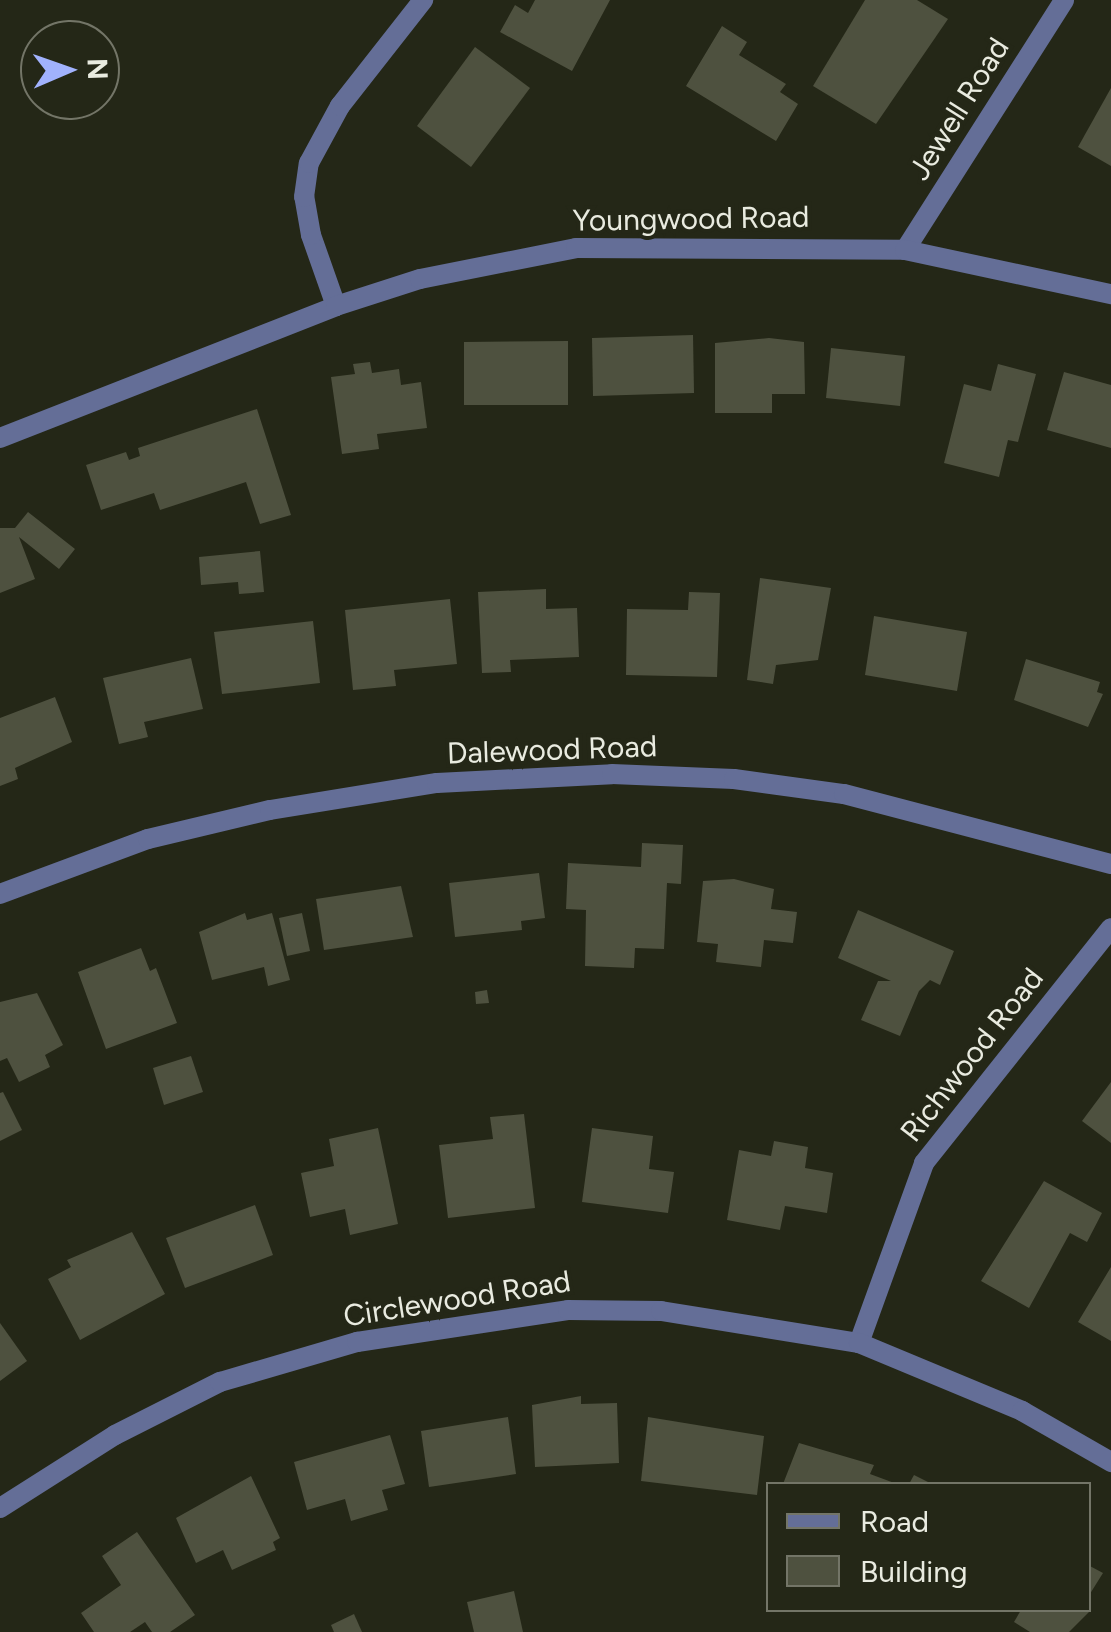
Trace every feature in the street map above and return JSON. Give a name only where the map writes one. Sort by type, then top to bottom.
[{"type":"street","points":[[336,306],[310,235],[304,197],[309,162],[340,106],[422,0]]},
{"type":"street","name":"Jewell Road","points":[[906,250],[1064,0]]},
{"type":"street","name":"Youngwood Road","points":[[0,438],[336,306],[420,279],[611,245],[906,250],[1111,294]]},
{"type":"street","name":"Dalewood Road","points":[[0,894],[148,839],[270,810],[437,783],[612,774],[844,794],[1111,864]]},
{"type":"street","name":"Richwood Road","points":[[859,1342],[924,1163],[1111,928]]},
{"type":"street","name":"Circlewood Road","points":[[0,1508],[167,1407],[220,1382],[357,1342],[582,1310],[752,1322],[859,1342],[1022,1411],[1111,1462]]},
{"type":"building","points":[[535,0],[610,0],[572,71],[500,32],[515,5],[528,13]]},
{"type":"building","points":[[865,0],[917,0],[948,19],[876,124],[813,86]]},
{"type":"building","points":[[722,26],[747,42],[739,55],[786,84],[780,92],[798,104],[776,141],[686,86]]},
{"type":"building","points":[[475,47],[530,88],[471,167],[417,126]]},
{"type":"building","points":[[1111,88],[1111,166],[1078,147]]},
{"type":"building","points":[[693,335],[694,393],[593,396],[592,338]]},
{"type":"building","points":[[769,338],[804,342],[805,394],[772,394],[772,413],[715,413],[715,343]]},
{"type":"building","points":[[568,341],[568,405],[464,405],[464,342]]},
{"type":"building","points":[[831,348],[905,356],[900,406],[826,398]]},
{"type":"building","points":[[370,362],[372,373],[399,369],[401,385],[421,382],[427,428],[377,434],[379,449],[342,454],[331,377],[355,374],[353,364]]},
{"type":"building","points":[[998,364],[1036,374],[1018,442],[1008,440],[999,477],[944,463],[964,384],[991,391]]},
{"type":"building","points":[[1064,372],[1111,385],[1111,448],[1047,430]]},
{"type":"building","points":[[257,409],[291,515],[260,524],[246,482],[160,510],[154,493],[101,510],[86,465],[126,452],[129,460],[140,456],[138,448]]},
{"type":"building","points":[[28,512],[75,549],[59,569],[19,537],[35,579],[0,593],[0,528],[15,528]]},
{"type":"building","points":[[260,551],[264,592],[239,594],[238,582],[201,585],[199,557]]},
{"type":"building","points":[[760,578],[831,588],[818,660],[776,665],[773,684],[747,680]]},
{"type":"building","points":[[546,589],[546,609],[577,608],[579,657],[510,660],[511,672],[482,673],[478,592]]},
{"type":"building","points":[[689,592],[720,593],[717,677],[626,675],[627,609],[688,610]]},
{"type":"building","points":[[450,599],[457,664],[394,670],[396,686],[353,690],[345,610]]},
{"type":"building","points":[[874,616],[967,632],[957,691],[865,675]]},
{"type":"building","points":[[313,621],[320,683],[222,694],[214,632]]},
{"type":"building","points":[[191,658],[203,709],[144,722],[148,737],[119,744],[103,678]]},
{"type":"building","points":[[1026,659],[1100,682],[1097,692],[1103,694],[1088,727],[1014,700]]},
{"type":"building","points":[[55,697],[72,742],[15,768],[18,779],[0,786],[0,718]]},
{"type":"building","points":[[642,843],[683,845],[681,884],[667,883],[664,949],[635,948],[634,968],[585,966],[586,910],[566,909],[568,863],[641,867]]},
{"type":"building","points":[[539,873],[545,918],[521,921],[522,930],[455,937],[449,883]]},
{"type":"building","points":[[734,879],[774,889],[771,909],[797,912],[793,943],[764,940],[761,967],[716,962],[718,944],[697,942],[703,881]]},
{"type":"building","points":[[401,886],[413,937],[324,950],[316,899]]},
{"type":"building","points":[[858,910],[954,951],[940,985],[930,980],[919,991],[900,1036],[861,1020],[878,981],[891,981],[838,958]]},
{"type":"building","points":[[245,913],[247,920],[272,913],[290,980],[268,986],[264,967],[212,980],[199,932]]},
{"type":"building","points":[[302,913],[310,951],[287,956],[279,918]]},
{"type":"building","points":[[141,948],[150,971],[156,968],[177,1023],[106,1049],[78,972]]},
{"type":"building","points":[[487,990],[489,1003],[476,1004],[475,992]]},
{"type":"building","points":[[37,993],[63,1045],[45,1055],[50,1067],[19,1082],[7,1058],[0,1061],[0,1002]]},
{"type":"building","points":[[191,1056],[203,1092],[164,1105],[153,1068]]},
{"type":"building","points":[[1111,1082],[1111,1143],[1082,1121]]},
{"type":"building","points":[[3,1092],[22,1130],[0,1141],[0,1093]]},
{"type":"building","points":[[524,1114],[535,1208],[448,1218],[439,1145],[493,1139],[490,1117]]},
{"type":"building","points":[[378,1128],[398,1224],[350,1235],[345,1209],[310,1217],[301,1173],[334,1166],[329,1139]]},
{"type":"building","points":[[592,1128],[653,1136],[649,1169],[674,1172],[668,1213],[582,1202]]},
{"type":"building","points":[[774,1141],[808,1147],[805,1168],[833,1173],[827,1213],[785,1206],[780,1230],[727,1220],[739,1150],[771,1156]]},
{"type":"building","points":[[1044,1181],[1102,1213],[1087,1242],[1070,1233],[1029,1308],[981,1281]]},
{"type":"building","points":[[255,1205],[273,1255],[185,1288],[166,1238]]},
{"type":"building","points":[[132,1232],[165,1294],[80,1340],[48,1279],[71,1267],[67,1260]]},
{"type":"building","points":[[1111,1267],[1111,1341],[1078,1322]]},
{"type":"building","points":[[0,1323],[27,1361],[0,1381]]},
{"type":"building","points":[[581,1396],[581,1404],[617,1403],[619,1463],[535,1467],[532,1405]]},
{"type":"building","points":[[508,1417],[516,1474],[429,1487],[421,1431]]},
{"type":"building","points":[[648,1417],[764,1436],[757,1495],[641,1481]]},
{"type":"building","points":[[390,1435],[405,1484],[382,1490],[388,1510],[351,1521],[345,1499],[307,1510],[294,1462]]},
{"type":"building","points":[[799,1443],[874,1465],[870,1474],[892,1482],[784,1482]]},
{"type":"building","points":[[914,1475],[928,1482],[910,1482]]},
{"type":"building","points":[[251,1476],[280,1538],[273,1542],[276,1550],[232,1570],[223,1550],[196,1563],[176,1518]]},
{"type":"building","points":[[137,1532],[195,1615],[170,1632],[152,1632],[145,1622],[130,1632],[94,1632],[81,1613],[121,1585],[102,1556]]},
{"type":"building","points":[[1091,1567],[1103,1573],[1091,1592]]},
{"type":"building","points":[[514,1591],[523,1632],[474,1632],[467,1602]]},
{"type":"building","points":[[1020,1612],[1089,1612],[1069,1632],[1030,1632],[1014,1622]]},
{"type":"building","points":[[354,1614],[362,1632],[334,1632],[331,1625]]}]
